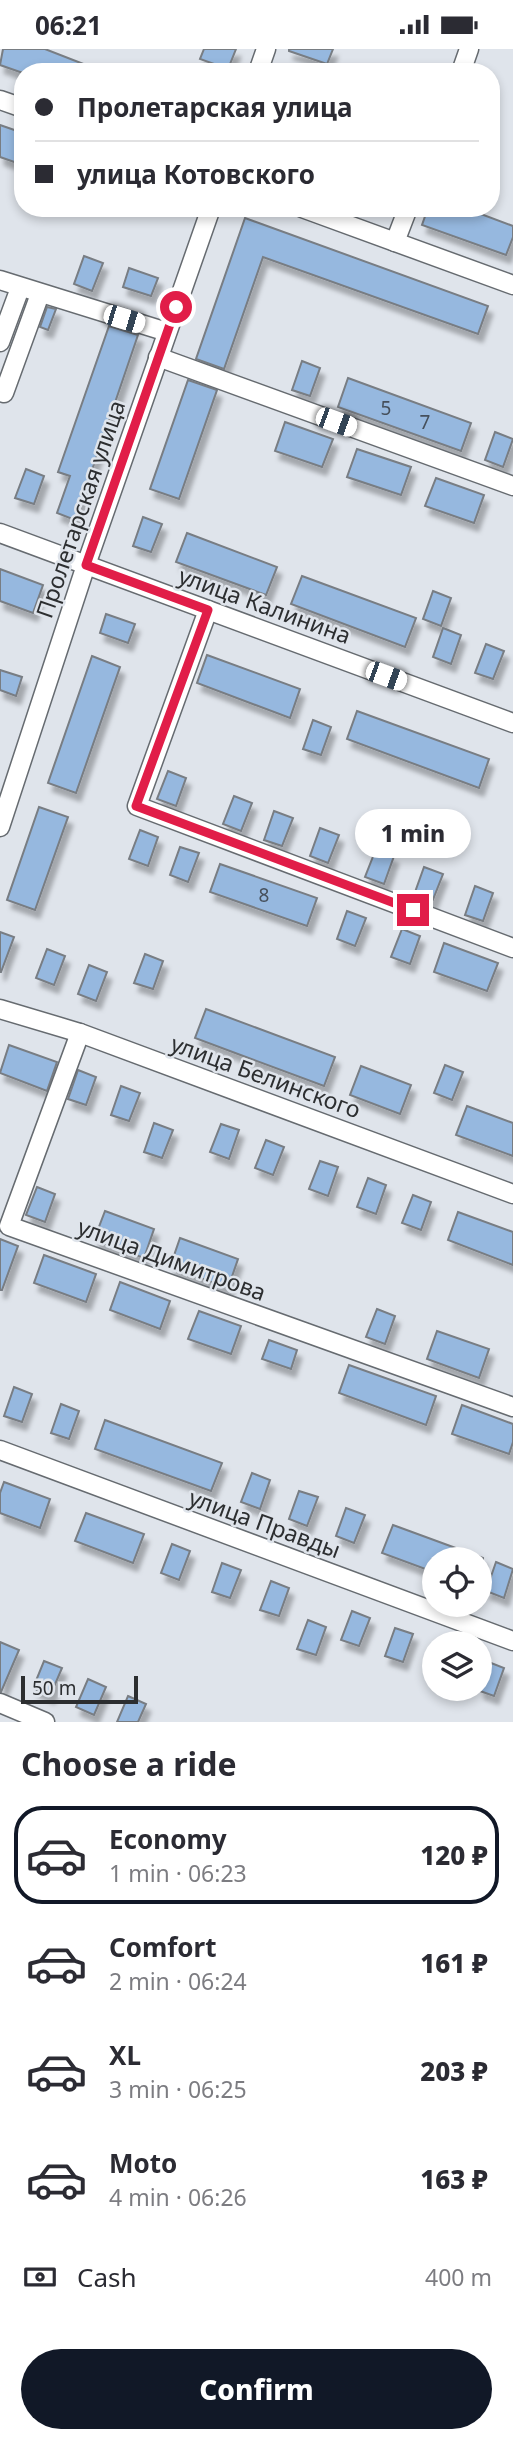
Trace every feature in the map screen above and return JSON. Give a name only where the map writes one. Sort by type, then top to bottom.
[{"type":"street","name":"Пролетарская улица","points":[[0,827],[86,565],[208,217]]},
{"type":"street","points":[[327,217],[513,285]]},
{"type":"street","points":[[396,242],[405,217]]},
{"type":"street","points":[[0,280],[167,332]]},
{"type":"street","points":[[0,342],[3,323],[20,288]]},
{"type":"street","points":[[0,392],[4,394],[40,294]]},
{"type":"street","points":[[158,357],[513,486]]},
{"type":"street","name":"улица Калинина","points":[[0,533],[513,723]]},
{"type":"street","points":[[208,610],[136,806],[513,948]]},
{"type":"street","name":"улица Белинского","points":[[0,1009],[80,1033],[513,1194]]},
{"type":"street","name":"улица Димитрова","points":[[80,1033],[9,1226],[513,1407]]},
{"type":"street","name":"улица Правды","points":[[0,1450],[513,1641]]},
{"type":"street","points":[[0,1703],[45,1722]]},
{"type":"building","points":[[3,49],[45,49],[81,63],[14,63],[14,70],[0,65]]},
{"type":"building","points":[[204,49],[236,49],[230,63],[211,63],[200,59]]},
{"type":"building","points":[[289,49],[333,49],[327,63]]},
{"type":"building","points":[[0,125],[14,130],[14,162],[0,157]]},
{"type":"building","points":[[425,217],[489,217],[513,226],[513,237],[506,255],[422,225]]},
{"type":"building","points":[[245,218],[488,306],[478,334],[263,257],[224,369],[196,359]]},
{"type":"building","points":[[84,256],[103,263],[92,291],[74,284]]},
{"type":"building","points":[[129,268],[158,278],[151,296],[123,287]]},
{"type":"building","points":[[47,307],[56,309],[48,330],[40,327]]},
{"type":"building","points":[[109,326],[138,335],[75,520],[57,513],[70,476],[58,472]]},
{"type":"building","points":[[302,361],[320,368],[310,396],[292,390]]},
{"type":"building","points":[[348,378],[471,423],[461,451],[338,407]]},
{"type":"building","points":[[188,380],[217,390],[179,499],[150,489]]},
{"type":"building","points":[[285,422],[333,439],[322,467],[275,451]]},
{"type":"building","points":[[495,432],[513,439],[503,467],[485,460]]},
{"type":"building","points":[[357,449],[411,467],[401,495],[347,477]]},
{"type":"building","points":[[26,469],[44,476],[34,504],[15,498]]},
{"type":"building","points":[[436,478],[484,495],[474,523],[425,506]]},
{"type":"building","points":[[143,517],[162,524],[151,552],[133,546]]},
{"type":"building","points":[[187,533],[277,567],[266,595],[176,562]]},
{"type":"building","points":[[0,569],[43,585],[33,613],[0,601]]},
{"type":"building","points":[[302,576],[416,618],[405,647],[291,604]]},
{"type":"building","points":[[433,591],[451,598],[441,626],[423,619]]},
{"type":"building","points":[[106,614],[135,624],[128,643],[100,633]]},
{"type":"building","points":[[443,628],[461,635],[451,664],[433,657]]},
{"type":"building","points":[[486,644],[504,651],[493,679],[475,673]]},
{"type":"building","points":[[207,655],[300,689],[290,718],[197,683]]},
{"type":"building","points":[[92,656],[120,667],[76,793],[48,783]]},
{"type":"building","points":[[0,670],[22,677],[16,696],[0,690]]},
{"type":"building","points":[[357,711],[489,759],[479,788],[347,739]]},
{"type":"building","points":[[313,720],[331,727],[321,755],[303,749]]},
{"type":"building","points":[[168,771],[186,778],[176,806],[157,799]]},
{"type":"building","points":[[234,796],[252,803],[241,831],[223,824]]},
{"type":"building","points":[[39,807],[68,817],[35,910],[7,900]]},
{"type":"building","points":[[274,811],[293,818],[282,846],[264,840]]},
{"type":"building","points":[[320,828],[339,835],[328,863],[310,856]]},
{"type":"building","points":[[140,830],[158,837],[148,866],[129,859]]},
{"type":"building","points":[[180,847],[199,853],[188,882],[170,875]]},
{"type":"building","points":[[376,849],[394,856],[384,884],[365,877]]},
{"type":"building","points":[[220,864],[317,898],[307,926],[210,892]]},
{"type":"building","points":[[424,867],[443,874],[432,902],[414,895]]},
{"type":"building","points":[[475,886],[493,893],[483,921],[465,915]]},
{"type":"building","points":[[347,911],[366,918],[355,946],[337,939]]},
{"type":"building","points":[[402,929],[420,936],[410,964],[391,957]]},
{"type":"building","points":[[0,932],[14,937],[1,972],[0,972]]},
{"type":"building","points":[[444,943],[498,963],[487,991],[434,972]]},
{"type":"building","points":[[47,949],[65,956],[54,985],[36,978]]},
{"type":"building","points":[[145,954],[163,961],[153,989],[134,983]]},
{"type":"building","points":[[89,965],[107,972],[96,1001],[78,994]]},
{"type":"building","points":[[206,1009],[335,1057],[324,1086],[195,1038]]},
{"type":"building","points":[[9,1045],[57,1062],[47,1091],[0,1073]]},
{"type":"building","points":[[445,1065],[463,1072],[452,1100],[434,1093]]},
{"type":"building","points":[[361,1066],[411,1085],[400,1114],[350,1095]]},
{"type":"building","points":[[78,1070],[96,1077],[86,1105],[68,1099]]},
{"type":"building","points":[[121,1086],[140,1093],[129,1121],[111,1115]]},
{"type":"building","points":[[467,1106],[513,1123],[513,1156],[456,1135]]},
{"type":"building","points":[[154,1123],[173,1130],[162,1158],[144,1152]]},
{"type":"building","points":[[221,1124],[239,1130],[229,1159],[210,1152]]},
{"type":"building","points":[[266,1140],[284,1147],[273,1175],[255,1168]]},
{"type":"building","points":[[320,1161],[338,1167],[328,1196],[309,1189]]},
{"type":"building","points":[[368,1178],[386,1185],[376,1214],[357,1207]]},
{"type":"building","points":[[37,1187],[55,1194],[45,1222],[26,1215]]},
{"type":"building","points":[[413,1195],[431,1202],[421,1230],[402,1223]]},
{"type":"building","points":[[105,1211],[154,1229],[144,1258],[94,1240]]},
{"type":"building","points":[[458,1212],[513,1232],[513,1265],[448,1240]]},
{"type":"building","points":[[180,1238],[238,1259],[228,1288],[170,1267]]},
{"type":"building","points":[[0,1239],[18,1246],[2,1290],[0,1290]]},
{"type":"building","points":[[44,1255],[96,1274],[86,1302],[34,1283]]},
{"type":"building","points":[[120,1282],[170,1301],[160,1329],[110,1310]]},
{"type":"building","points":[[377,1309],[395,1316],[385,1344],[366,1337]]},
{"type":"building","points":[[199,1311],[241,1326],[231,1354],[188,1339]]},
{"type":"building","points":[[437,1331],[489,1349],[479,1378],[427,1359]]},
{"type":"building","points":[[269,1340],[297,1350],[291,1369],[262,1359]]},
{"type":"building","points":[[349,1365],[436,1396],[426,1425],[339,1393]]},
{"type":"building","points":[[14,1387],[32,1394],[22,1422],[4,1416]]},
{"type":"building","points":[[61,1404],[79,1411],[69,1439],[51,1433]]},
{"type":"building","points":[[462,1405],[513,1424],[513,1442],[509,1454],[452,1434]]},
{"type":"building","points":[[105,1420],[222,1463],[211,1491],[95,1449]]},
{"type":"building","points":[[252,1473],[270,1480],[260,1509],[241,1502]]},
{"type":"building","points":[[4,1482],[50,1499],[40,1528],[0,1513],[0,1493]]},
{"type":"building","points":[[299,1491],[318,1497],[307,1526],[289,1519]]},
{"type":"building","points":[[346,1508],[365,1515],[354,1543],[336,1536]]},
{"type":"building","points":[[86,1513],[144,1534],[133,1563],[75,1541]]},
{"type":"building","points":[[393,1525],[453,1547],[422,1547],[422,1568],[382,1553]]},
{"type":"building","points":[[172,1544],[190,1551],[179,1580],[161,1573]]},
{"type":"building","points":[[496,1562],[513,1569],[504,1598],[492,1593],[492,1574]]},
{"type":"building","points":[[222,1563],[241,1570],[230,1598],[212,1592]]},
{"type":"building","points":[[271,1581],[289,1588],[279,1616],[260,1610]]},
{"type":"building","points":[[352,1611],[370,1618],[359,1646],[341,1640]]},
{"type":"building","points":[[308,1620],[326,1627],[316,1655],[297,1649]]},
{"type":"building","points":[[395,1628],[413,1634],[403,1662],[385,1656]]},
{"type":"building","points":[[0,1642],[19,1650],[1,1692],[0,1692]]},
{"type":"building","points":[[44,1661],[62,1668],[50,1696],[33,1688]]},
{"type":"building","points":[[492,1663],[504,1668],[494,1696],[492,1695]]},
{"type":"building","points":[[88,1679],[106,1687],[94,1715],[76,1707]]},
{"type":"building","points":[[128,1696],[146,1704],[138,1722],[117,1722]]},
{"type":"route","points":[[176,307],[86,565],[208,610],[136,806],[413,910]]}]
